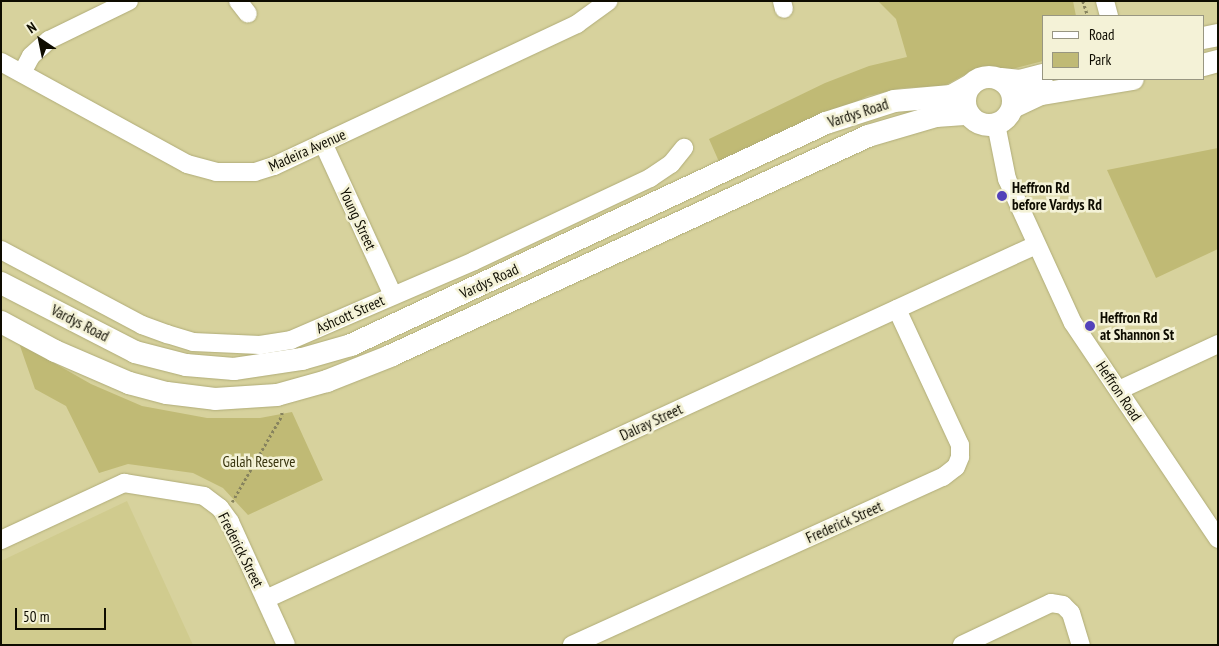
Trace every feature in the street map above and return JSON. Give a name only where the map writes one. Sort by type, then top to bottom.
[{"type":"main road","points":[[1204,38],[1218,35]]},
{"type":"main road","points":[[1204,64],[1218,61]]},
{"type":"main road","points":[[1042,75],[1020,81],[985,77],[971,85],[965,98],[968,114],[982,124],[996,124],[1003,120],[1013,107],[1041,94],[1123,80]]},
{"type":"main road","points":[[1001,80],[1011,91],[1013,107]]},
{"type":"main road","name":"Vardys Road","points":[[1,283],[135,352],[186,366],[234,369],[302,360],[360,341],[826,123],[894,101],[951,96],[971,85]]},
{"type":"main road","name":"Vardys Road","points":[[1,322],[55,351],[129,383],[167,393],[215,398],[277,395],[327,381],[390,356],[868,136],[936,116],[968,114]]},
{"type":"street","points":[[22,73],[31,56],[49,40],[129,1]]},
{"type":"street","name":"Madeira Avenue","points":[[1,62],[187,164],[216,172],[256,172],[323,144],[577,24],[608,1]]},
{"type":"street","points":[[1105,1],[1109,15]]},
{"type":"street","name":"Heffron Road","points":[[996,124],[1007,179],[1073,323],[1218,539]]},
{"type":"street","name":"Young Street","points":[[323,144],[393,295]]},
{"type":"street","name":"Ashcott Street","points":[[1,250],[142,325],[193,342],[260,345],[292,340],[474,261],[650,178],[671,164],[684,148]]},
{"type":"street","name":"Dalray Street","points":[[266,599],[1036,245]]},
{"type":"street","name":"Frederick Street","points":[[572,645],[943,477],[956,467],[960,457],[960,445],[897,309]]},
{"type":"street","points":[[1119,390],[1218,344]]},
{"type":"street","name":"Frederick Street","points":[[1,540],[128,482],[204,496],[225,514],[286,645]]},
{"type":"street","points":[[962,645],[1051,604],[1063,605],[1071,613],[1081,645]]},
{"type":"path","points":[[1082,1],[1088,15]]},
{"type":"path","points":[[225,514],[282,415],[281,411]]},
{"type":"shaded area","points":[[127,501],[193,645],[1,645],[1,561]]},
{"type":"green space","points":[[878,1],[1073,1],[1076,15],[1042,15],[1042,61],[1004,71],[975,69],[944,86],[902,88],[868,96],[720,164],[709,139],[825,83],[869,66],[907,57],[896,19]]},
{"type":"green space","points":[[1218,148],[1218,249],[1156,278],[1107,170]]},
{"type":"green space","name":"Galah Reserve","points":[[19,343],[91,384],[142,406],[207,418],[260,418],[292,412],[323,480],[248,515],[223,488],[193,473],[128,464],[99,473],[66,406],[35,389]]},
{"type":"place","name":"Heffron Rd before Vardys Rd","points":[[1002,196]]},
{"type":"place","name":"Heffron Rd at Shannon St","points":[[1090,326]]}]
